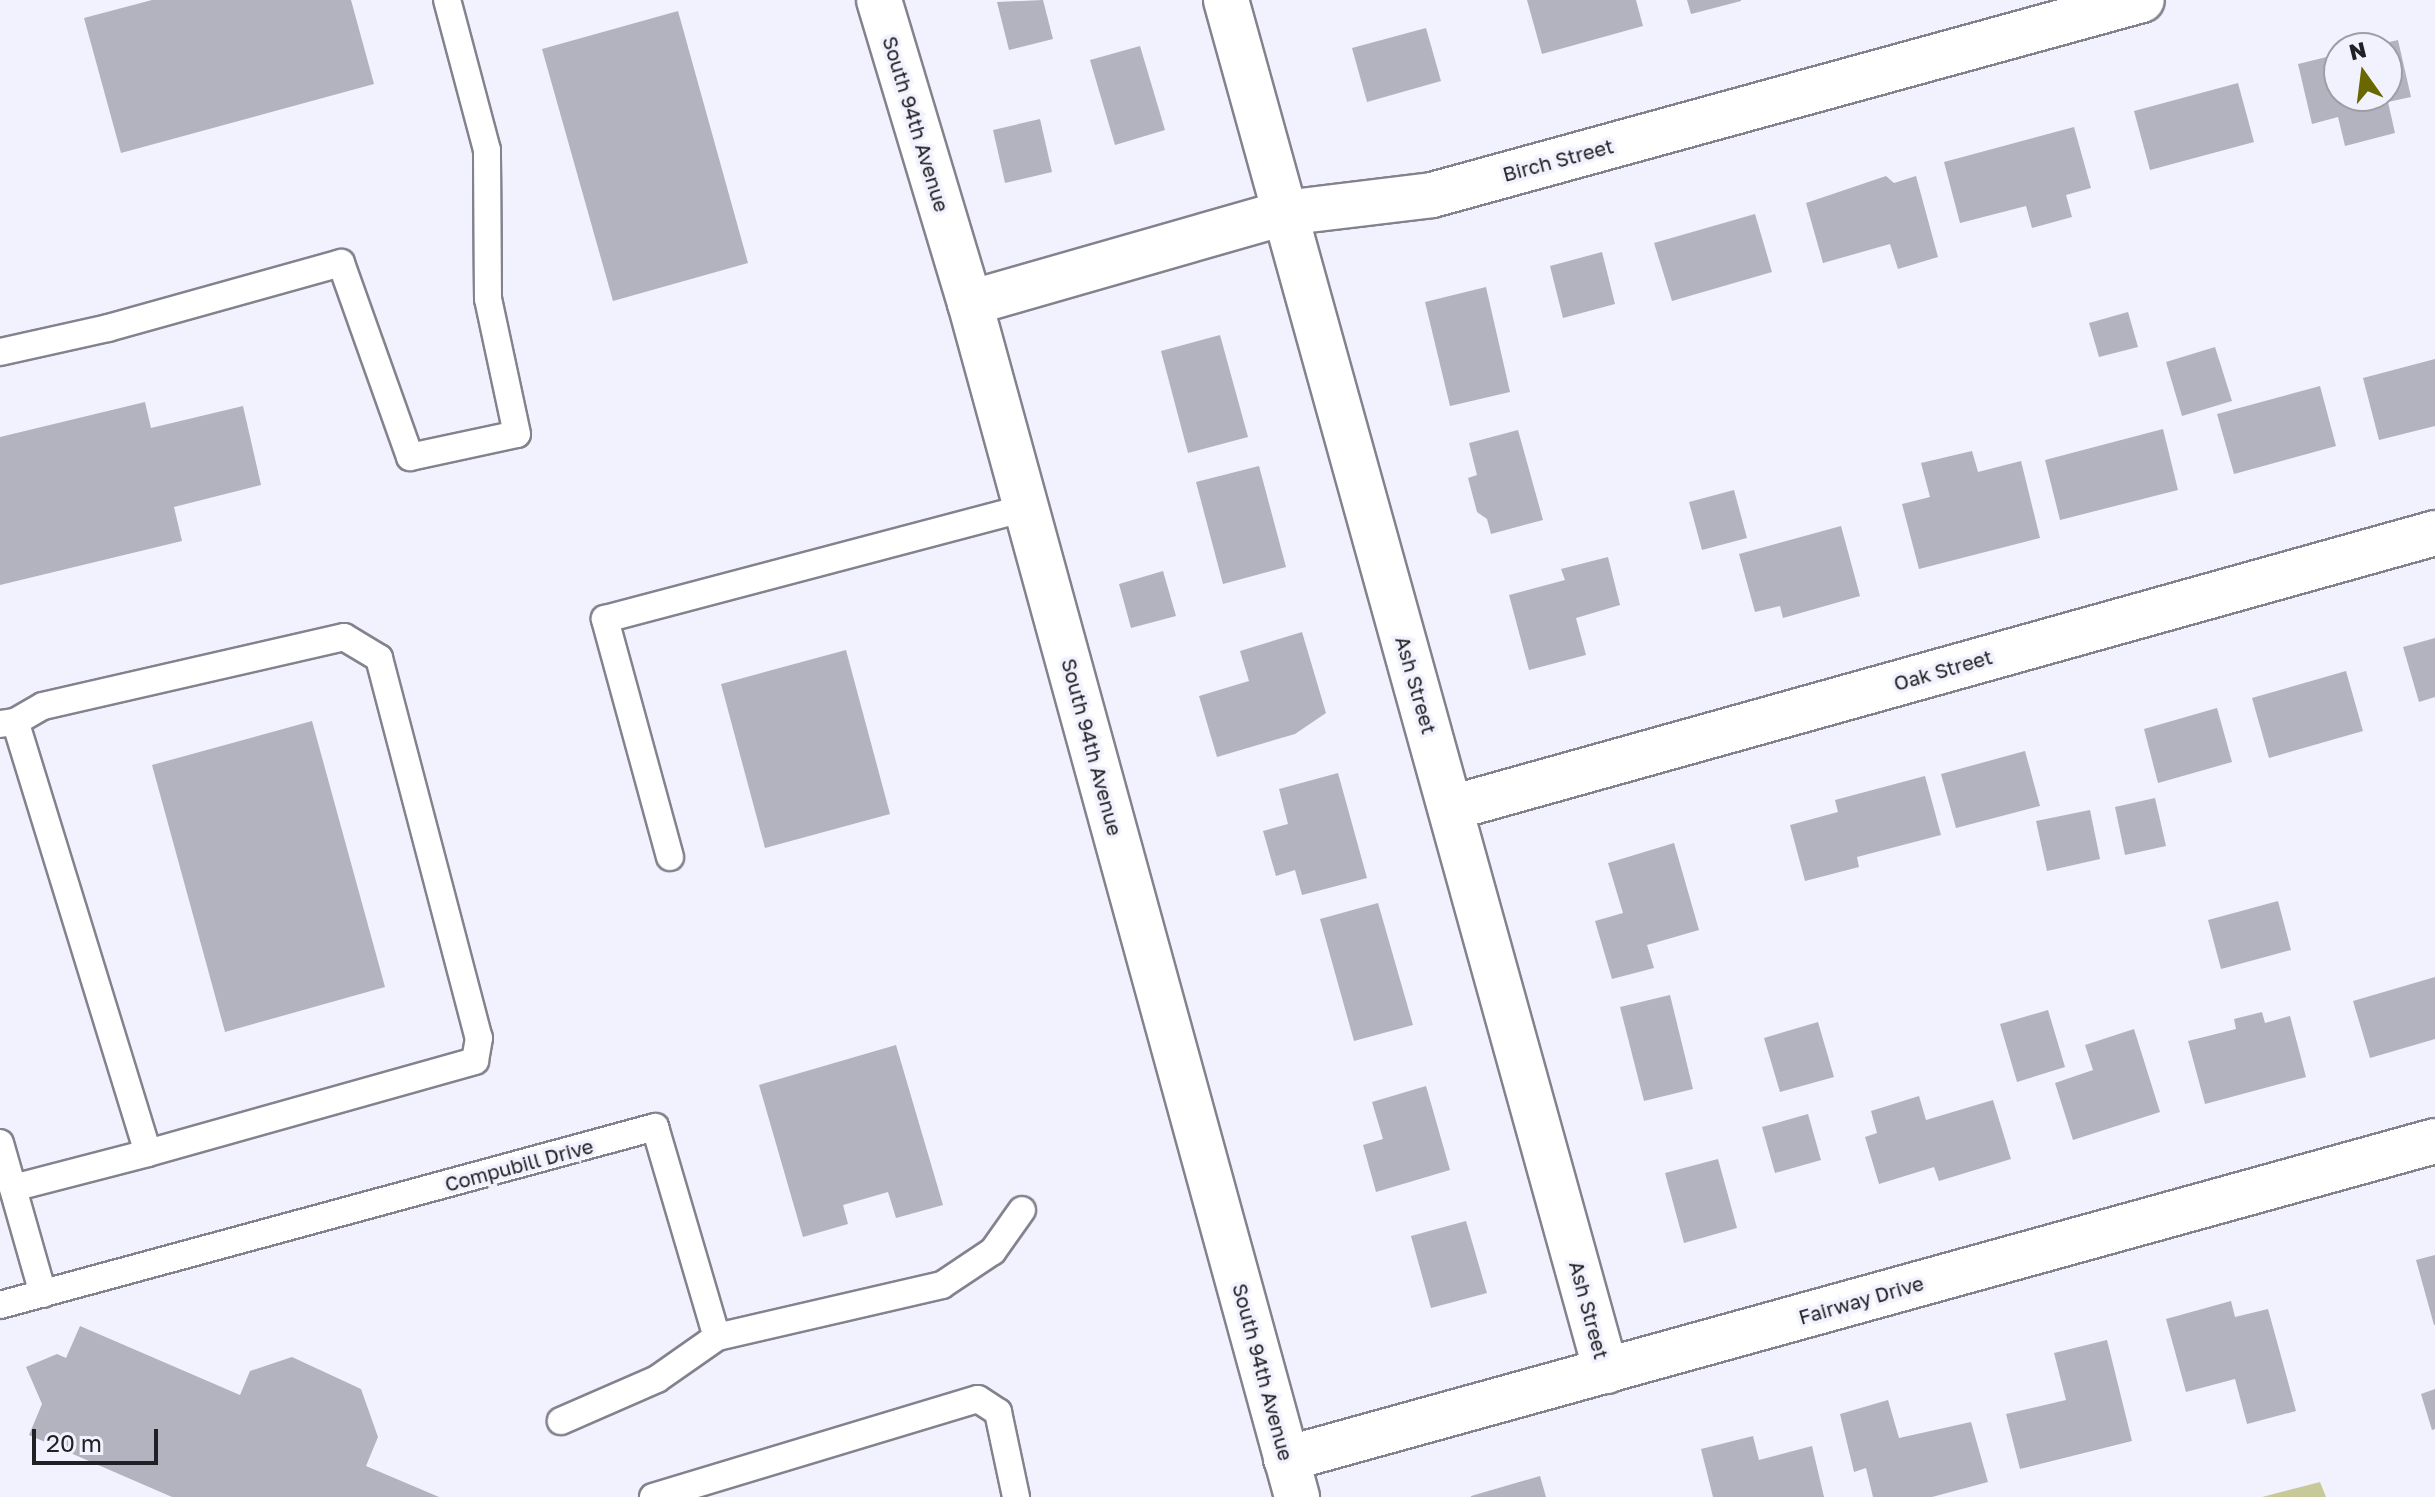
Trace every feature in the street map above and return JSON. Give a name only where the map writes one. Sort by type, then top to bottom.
[{"type":"street","name":"South 94th Avenue","points":[[879,0],[970,303],[1292,1478]]},
{"type":"street","name":"Ash Street","points":[[1226,0],[1606,1371]]},
{"type":"street","name":"Birch Street","points":[[970,303],[1284,213],[1432,195],[2142,0]]},
{"type":"street","name":"Oak Street","points":[[1451,808],[2435,533]]},
{"type":"street","name":"Fairway Drive","points":[[1292,1478],[1606,1371],[2435,1141]]},
{"type":"lane","points":[[0,352],[108,328],[341,263],[410,457],[517,434],[488,299],[487,150],[447,0]]},
{"type":"lane","points":[[670,857],[605,619],[1026,508]]},
{"type":"lane","points":[[13,1188],[148,1153],[475,1061],[479,1038],[379,658],[344,637],[43,706],[7,723],[148,1153]]},
{"type":"lane","name":"Compubill Drive","points":[[0,1305],[655,1127],[717,1337]]},
{"type":"lane","points":[[0,1143],[43,1294]]},
{"type":"lane","points":[[561,1421],[657,1379],[717,1337],[942,1285],[993,1251],[1022,1210]]},
{"type":"lane","points":[[653,1497],[978,1399],[998,1412],[1016,1497]]},
{"type":"green space","points":[[2320,1482],[2326,1497],[2262,1497]]},
{"type":"building","points":[[152,0],[351,0],[374,84],[121,153],[84,18]]},
{"type":"building","points":[[1043,0],[1053,39],[1009,50],[997,2]]},
{"type":"building","points":[[1527,0],[1636,0],[1643,26],[1542,54]]},
{"type":"building","points":[[1687,0],[1741,0],[1741,1],[1691,14]]},
{"type":"building","points":[[678,11],[748,263],[613,301],[542,49]]},
{"type":"building","points":[[1426,28],[1441,81],[1367,102],[1352,48]]},
{"type":"building","points":[[1140,46],[1165,130],[1115,145],[1090,60]]},
{"type":"building","points":[[2323,58],[2323,112],[2390,112],[2395,133],[2345,146],[2338,117],[2312,124],[2298,64]]},
{"type":"building","points":[[2403,62],[2411,97],[2403,99]]},
{"type":"building","points":[[2238,83],[2254,142],[2150,170],[2134,111]]},
{"type":"building","points":[[1040,119],[1052,172],[1005,183],[993,130]]},
{"type":"building","points":[[2074,127],[2091,188],[2066,195],[2072,217],[2032,228],[2026,206],[1960,223],[1944,162]]},
{"type":"building","points":[[1886,176],[1894,183],[1916,176],[1938,257],[1898,269],[1890,244],[1823,263],[1806,203]]},
{"type":"building","points":[[1755,214],[1772,272],[1672,301],[1654,243]]},
{"type":"building","points":[[1602,252],[1615,304],[1563,318],[1550,266]]},
{"type":"building","points":[[1486,287],[1510,392],[1450,406],[1425,302]]},
{"type":"building","points":[[2128,312],[2138,347],[2099,357],[2089,323]]},
{"type":"building","points":[[1220,335],[1248,437],[1188,453],[1161,351]]},
{"type":"building","points":[[2215,347],[2232,401],[2182,416],[2166,362]]},
{"type":"building","points":[[2435,359],[2435,426],[2379,440],[2363,378]]},
{"type":"building","points":[[2320,386],[2336,446],[2234,474],[2217,414]]},
{"type":"building","points":[[145,402],[151,428],[243,406],[261,485],[174,507],[182,541],[0,585],[0,437]]},
{"type":"building","points":[[2163,429],[2178,490],[2060,520],[2045,460]]},
{"type":"building","points":[[1518,430],[1543,520],[1491,534],[1487,519],[1477,512],[1468,478],[1477,475],[1469,443]]},
{"type":"building","points":[[1972,451],[1978,472],[2021,461],[2040,538],[1919,569],[1902,504],[1930,497],[1921,463]]},
{"type":"building","points":[[1259,466],[1286,567],[1223,584],[1196,482]]},
{"type":"building","points":[[1734,490],[1747,538],[1702,550],[1689,502]]},
{"type":"building","points":[[1841,526],[1860,596],[1783,618],[1780,606],[1755,612],[1739,554]]},
{"type":"building","points":[[1608,557],[1620,605],[1576,618],[1586,655],[1529,670],[1509,595],[1565,580],[1561,569]]},
{"type":"building","points":[[1163,571],[1176,616],[1131,628],[1119,584]]},
{"type":"building","points":[[1302,632],[1326,713],[1295,734],[1217,757],[1199,696],[1249,681],[1240,651]]},
{"type":"building","points":[[2435,638],[2435,697],[2419,702],[2403,647]]},
{"type":"building","points":[[846,650],[890,814],[765,848],[721,684]]},
{"type":"building","points":[[2346,671],[2363,731],[2269,758],[2252,698]]},
{"type":"building","points":[[2217,708],[2232,762],[2158,783],[2144,729]]},
{"type":"building","points":[[312,721],[385,987],[225,1032],[152,765]]},
{"type":"building","points":[[2025,751],[2040,806],[1956,828],[1941,774]]},
{"type":"building","points":[[1338,773],[1367,878],[1302,895],[1295,870],[1276,876],[1263,831],[1288,824],[1279,789]]},
{"type":"building","points":[[1925,776],[1941,835],[1857,857],[1859,867],[1805,881],[1790,825],[1838,812],[1835,800]]},
{"type":"building","points":[[2155,798],[2166,846],[2125,855],[2115,807]]},
{"type":"building","points":[[2090,810],[2100,859],[2047,871],[2036,821]]},
{"type":"building","points":[[1674,843],[1699,930],[1647,945],[1654,968],[1612,979],[1595,921],[1623,913],[1608,863]]},
{"type":"building","points":[[2278,901],[2291,950],[2221,969],[2208,920]]},
{"type":"building","points":[[1378,903],[1413,1025],[1354,1041],[1320,919]]},
{"type":"building","points":[[2435,977],[2435,1039],[2370,1058],[2353,1001]]},
{"type":"building","points":[[1670,995],[1693,1089],[1644,1101],[1620,1007]]},
{"type":"building","points":[[2048,1010],[2065,1067],[2017,1082],[2000,1024]]},
{"type":"building","points":[[2262,1012],[2265,1023],[2290,1016],[2306,1077],[2205,1104],[2188,1041],[2236,1029],[2234,1019]]},
{"type":"building","points":[[1818,1022],[1834,1077],[1780,1092],[1764,1038]]},
{"type":"building","points":[[2134,1029],[2160,1112],[2073,1140],[2055,1083],[2093,1070],[2085,1045]]},
{"type":"building","points":[[896,1045],[943,1205],[896,1218],[888,1192],[843,1205],[848,1224],[803,1237],[759,1085]]},
{"type":"building","points":[[1426,1086],[1450,1170],[1376,1192],[1363,1145],[1383,1139],[1372,1102]]},
{"type":"building","points":[[1919,1096],[1926,1120],[1993,1100],[2011,1159],[1939,1181],[1934,1167],[1879,1184],[1865,1137],[1877,1133],[1871,1111]]},
{"type":"building","points":[[1808,1114],[1821,1160],[1775,1173],[1762,1127]]},
{"type":"building","points":[[1718,1159],[1737,1228],[1684,1243],[1665,1173]]},
{"type":"building","points":[[1466,1221],[1487,1293],[1431,1308],[1411,1236]]},
{"type":"building","points":[[2435,1255],[2435,1325],[2434,1325],[2416,1260]]},
{"type":"building","points":[[2231,1301],[2235,1317],[2268,1309],[2296,1411],[2247,1424],[2235,1379],[2186,1392],[2166,1319]]},
{"type":"building","points":[[80,1326],[240,1395],[250,1371],[292,1357],[361,1389],[378,1437],[366,1466],[439,1497],[172,1497],[29,1435],[42,1404],[26,1367],[57,1354],[66,1358]]},
{"type":"building","points":[[2107,1340],[2132,1441],[2020,1469],[2006,1414],[2066,1400],[2054,1353]]},
{"type":"building","points":[[2435,1389],[2435,1429],[2432,1430],[2421,1394]]},
{"type":"building","points":[[1888,1400],[1899,1438],[1971,1422],[1988,1482],[1932,1497],[1873,1497],[1866,1468],[1854,1472],[1840,1414]]},
{"type":"building","points":[[1753,1436],[1759,1460],[1812,1446],[1824,1497],[1713,1497],[1701,1449]]},
{"type":"building","points":[[1540,1476],[1546,1497],[1471,1497],[1471,1496]]}]
